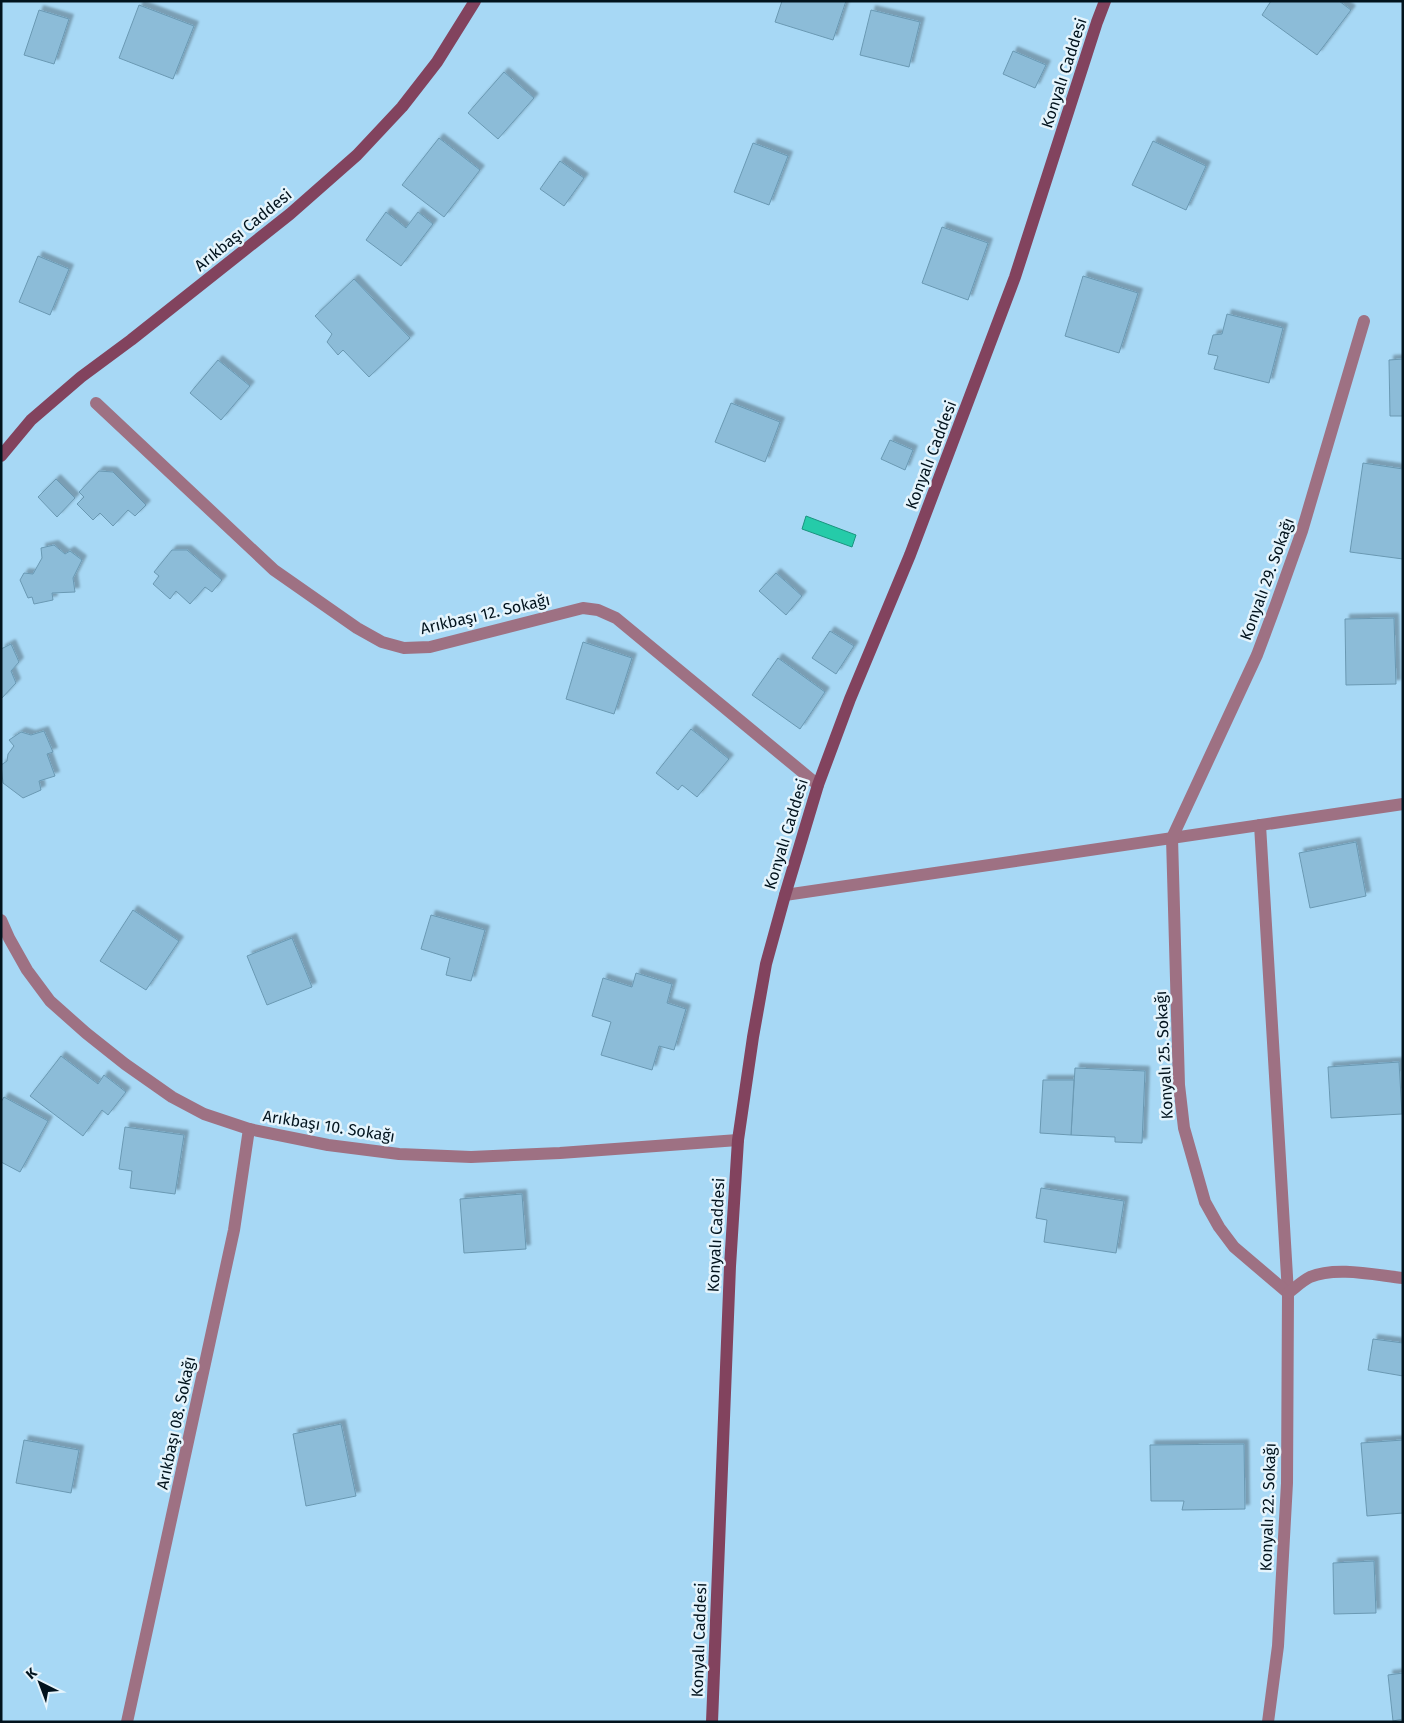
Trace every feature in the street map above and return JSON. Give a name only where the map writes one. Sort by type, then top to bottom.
[{"type":"street","name":"Arıkbaşı Caddesi","points":[[1,456],[31,420],[80,377],[139,334],[290,214],[357,155],[402,107],[437,62],[475,1]]},
{"type":"street","name":"Konyalı Caddesi","points":[[712,1722],[730,1266],[738,1140],[766,964],[818,785],[850,699],[913,546],[1012,286],[1105,1]]},
{"type":"street","name":"Konyalı 29. Sokağı","points":[[1172,838],[1257,655],[1276,604],[1302,531],[1364,321]]},
{"type":"street","name":"Arıkbaşı 12. Sokağı","points":[[96,403],[274,570],[357,628],[382,642],[404,648],[430,646],[558,613],[583,608],[598,610],[616,618],[818,785]]},
{"type":"street","points":[[785,895],[1403,804]]},
{"type":"street","name":"Konyalı 22. Sokağı","points":[[1260,825],[1288,1293],[1286,1484],[1278,1646],[1268,1722]]},
{"type":"street","name":"Konyalı 25. Sokağı","points":[[1172,838],[1179,1084],[1184,1128],[1205,1202],[1219,1227],[1234,1246],[1288,1293]]},
{"type":"street","name":"Arıkbaşı 10. Sokağı","points":[[1,920],[27,970],[50,1001],[86,1033],[125,1064],[172,1096],[204,1114],[249,1129],[328,1145],[399,1154],[471,1157],[560,1153],[738,1140]]},
{"type":"street","name":"Arıkbaşı 08. Sokağı","points":[[128,1722],[234,1230],[249,1129]]},
{"type":"street","points":[[1288,1293],[1308,1278],[1323,1273],[1339,1272],[1403,1278]]},
{"type":"shaded area","points":[[806,516],[856,535],[852,547],[802,529]]},
{"type":"building","points":[[782,1],[846,1],[833,40],[775,22]]},
{"type":"building","points":[[1271,1],[1339,1],[1351,10],[1317,55],[1262,15]]},
{"type":"building","points":[[139,5],[194,26],[173,79],[119,58]]},
{"type":"building","points":[[39,10],[69,19],[54,64],[24,55]]},
{"type":"building","points":[[871,10],[920,22],[909,67],[860,55]]},
{"type":"building","points":[[1013,51],[1046,65],[1035,88],[1003,74]]},
{"type":"building","points":[[504,72],[534,98],[498,139],[468,113]]},
{"type":"building","points":[[439,138],[480,170],[444,217],[402,185]]},
{"type":"building","points":[[1153,141],[1206,166],[1186,210],[1132,185]]},
{"type":"building","points":[[753,143],[788,156],[769,205],[734,192]]},
{"type":"building","points":[[560,161],[584,178],[564,206],[540,189]]},
{"type":"building","points":[[386,212],[406,228],[418,212],[433,224],[401,266],[366,240]]},
{"type":"building","points":[[942,227],[988,243],[968,300],[922,283]]},
{"type":"building","points":[[38,256],[69,269],[50,315],[19,302]]},
{"type":"building","points":[[1083,276],[1138,293],[1119,353],[1065,336]]},
{"type":"building","points":[[354,279],[410,338],[369,377],[343,350],[338,355],[327,342],[332,334],[315,316]]},
{"type":"building","points":[[1227,314],[1283,328],[1269,383],[1214,369],[1218,356],[1208,354],[1213,335],[1222,334]]},
{"type":"building","points":[[1403,359],[1403,416],[1390,416],[1389,360]]},
{"type":"building","points":[[218,360],[250,386],[221,420],[190,393]]},
{"type":"building","points":[[731,403],[780,422],[765,462],[715,442]]},
{"type":"building","points":[[890,440],[913,450],[905,470],[881,459]]},
{"type":"building","points":[[1363,463],[1403,469],[1403,559],[1350,552]]},
{"type":"building","points":[[99,471],[113,472],[146,505],[135,516],[128,510],[113,526],[100,513],[93,520],[77,504],[84,497],[79,492]]},
{"type":"building","points":[[56,479],[75,498],[57,517],[38,497]]},
{"type":"building","points":[[54,545],[65,554],[70,551],[82,560],[73,578],[75,592],[52,593],[53,600],[34,604],[32,597],[28,598],[20,580],[24,573],[33,574],[42,558],[41,548]]},
{"type":"building","points":[[172,550],[187,550],[222,580],[212,592],[205,587],[190,604],[176,591],[170,599],[153,584],[159,576],[154,572]]},
{"type":"building","points":[[776,573],[802,596],[786,615],[759,591]]},
{"type":"building","points":[[1394,618],[1396,684],[1346,685],[1345,619]]},
{"type":"building","points":[[830,631],[854,646],[836,674],[812,658]]},
{"type":"building","points":[[583,642],[632,658],[614,714],[566,699]]},
{"type":"building","points":[[11,644],[19,662],[11,671],[16,683],[1,699],[1,649]]},
{"type":"building","points":[[778,658],[825,692],[800,729],[752,695]]},
{"type":"building","points":[[691,729],[729,759],[697,797],[682,785],[678,790],[656,773]]},
{"type":"building","points":[[44,731],[53,752],[47,754],[55,776],[39,781],[41,790],[23,798],[3,783],[1,765],[7,761],[8,754],[14,746],[9,740],[21,732],[31,735]]},
{"type":"building","points":[[1356,842],[1366,896],[1310,908],[1299,853]]},
{"type":"building","points":[[133,910],[179,941],[146,990],[100,961]]},
{"type":"building","points":[[431,915],[485,930],[471,981],[446,975],[450,958],[421,949]]},
{"type":"building","points":[[292,938],[312,987],[267,1005],[247,956]]},
{"type":"building","points":[[636,973],[672,984],[667,1003],[686,1009],[674,1050],[659,1046],[652,1070],[601,1055],[611,1022],[592,1016],[603,978],[632,987]]},
{"type":"building","points":[[61,1056],[98,1084],[104,1075],[126,1092],[108,1115],[102,1110],[83,1136],[30,1096]]},
{"type":"building","points":[[1399,1062],[1402,1114],[1331,1118],[1328,1067]]},
{"type":"building","points":[[1075,1068],[1145,1071],[1142,1143],[1115,1142],[1115,1137],[1071,1135]]},
{"type":"building","points":[[1043,1080],[1074,1080],[1071,1135],[1040,1133]]},
{"type":"building","points":[[4,1097],[48,1121],[20,1172],[1,1162],[1,1102]]},
{"type":"building","points":[[125,1127],[184,1135],[175,1194],[130,1188],[132,1171],[119,1169]]},
{"type":"building","points":[[1041,1188],[1124,1201],[1116,1253],[1044,1242],[1047,1220],[1036,1218]]},
{"type":"building","points":[[522,1194],[526,1249],[464,1253],[460,1199]]},
{"type":"building","points":[[1373,1339],[1403,1343],[1403,1376],[1368,1370]]},
{"type":"building","points":[[341,1424],[356,1496],[306,1506],[293,1434]]},
{"type":"building","points":[[24,1440],[79,1450],[71,1493],[16,1483]]},
{"type":"building","points":[[1403,1440],[1403,1513],[1367,1516],[1361,1443]]},
{"type":"building","points":[[1244,1444],[1245,1509],[1182,1510],[1184,1501],[1151,1501],[1150,1445]]},
{"type":"building","points":[[1374,1561],[1376,1613],[1334,1614],[1333,1563]]},
{"type":"building","points":[[1403,1673],[1403,1719],[1393,1721],[1388,1675]]}]
